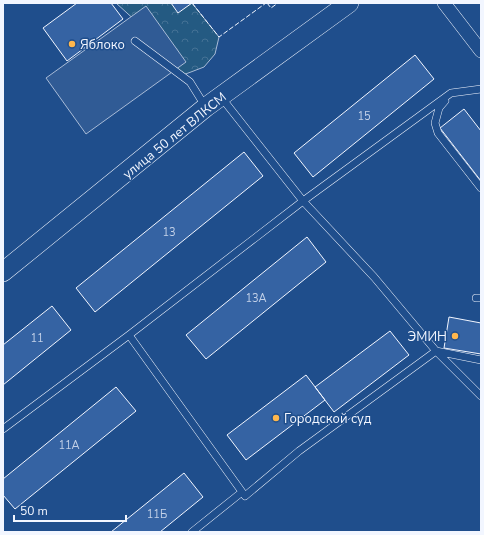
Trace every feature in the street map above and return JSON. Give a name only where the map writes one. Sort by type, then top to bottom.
[{"type":"street","name":"улица 50 лет ВЛКСМ","points":[[3,272],[214,102],[349,3]]},
{"type":"street","points":[[444,3],[481,51]]},
{"type":"lane","points":[[135,41],[214,102],[303,202],[374,277],[436,351],[481,396]]},
{"type":"lane","points":[[3,428],[303,202],[451,93],[481,89]]},
{"type":"lane","points":[[451,93],[439,108],[435,123],[438,133],[481,188]]},
{"type":"lane","points":[[128,335],[245,496],[299,451],[436,351],[481,360]]},
{"type":"lane","points":[[192,532],[242,492]]},
{"type":"green space","points":[[116,3],[192,3],[219,37],[215,54],[204,67],[183,75],[165,56],[149,33]]},
{"type":"shaded area","points":[[146,6],[186,62],[86,134],[46,78]]},
{"type":"building","name":"Яблоко","points":[[77,3],[111,3],[123,19],[67,61],[43,28]]},
{"type":"building","points":[[171,3],[192,3],[178,13]]},
{"type":"building","points":[[415,55],[434,79],[313,177],[294,153]]},
{"type":"building","points":[[464,109],[481,131],[481,181],[440,128]]},
{"type":"building","points":[[244,152],[263,176],[95,312],[76,288]]},
{"type":"building","points":[[307,237],[326,262],[206,359],[186,335]]},
{"type":"building","points":[[52,306],[71,330],[3,385],[3,345]]},
{"type":"building","points":[[449,317],[481,323],[481,354],[444,348]]},
{"type":"building","points":[[390,331],[409,355],[334,412],[315,387]]},
{"type":"building","name":"Городской суд","points":[[306,375],[325,400],[246,460],[227,435]]},
{"type":"building","points":[[116,387],[136,411],[15,509],[3,495],[3,479]]},
{"type":"building","points":[[184,473],[203,497],[160,532],[111,532]]},
{"type":"fence","points":[[192,3],[219,37],[266,3]]},
{"type":"fence","points":[[267,3],[271,8],[278,3]]},
{"type":"place","name":"Яблоко","points":[[72,44]]},
{"type":"place","name":"ЭМИН","points":[[455,336]]},
{"type":"place","name":"Городской суд","points":[[276,418]]}]
